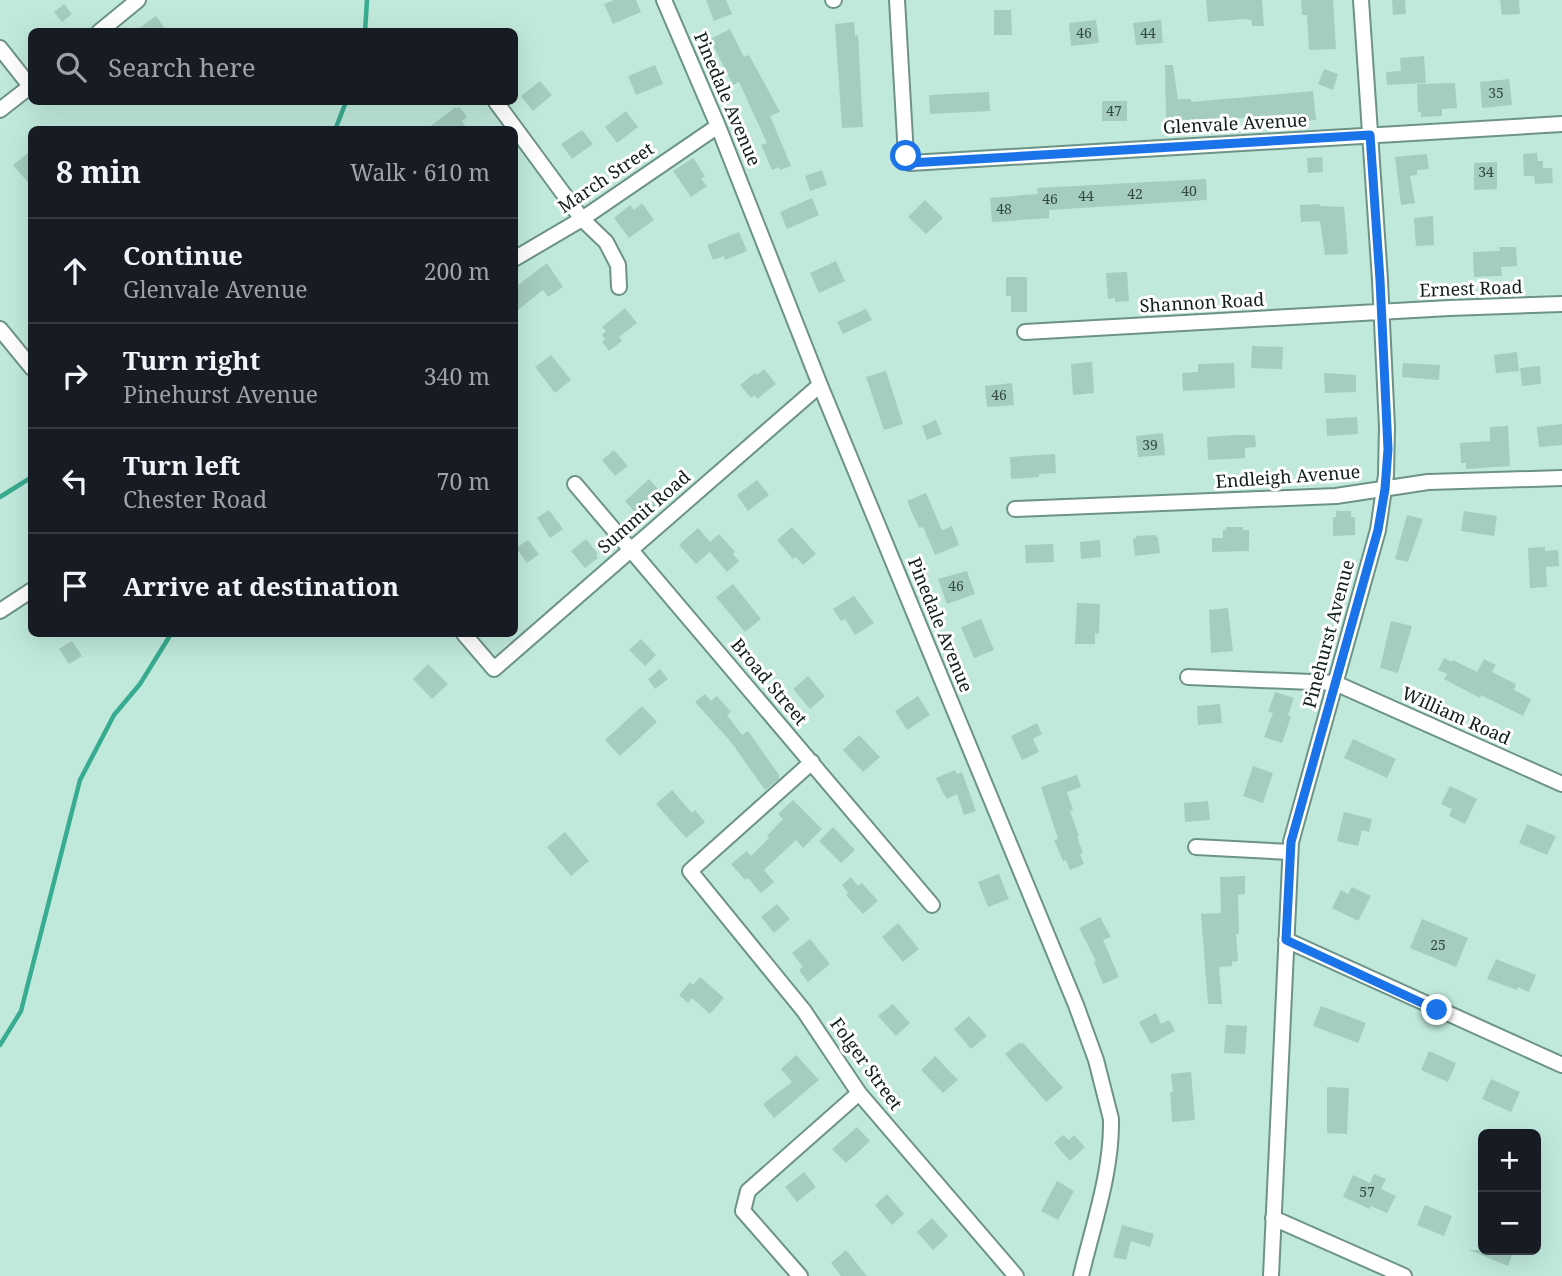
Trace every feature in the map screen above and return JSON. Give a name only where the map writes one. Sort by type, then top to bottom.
[{"type":"street","points":[[104,28],[138,0]]},
{"type":"street","name":"Pinedale Avenue","points":[[664,0],[718,126],[820,385],[1076,1005],[1096,1060],[1111,1119],[1111,1129],[1106,1174],[1081,1276]]},
{"type":"street","name":"Glenvale Avenue","points":[[897,0],[906,156],[910,163],[1562,124]]},
{"type":"street","name":"Pinehurst Avenue","points":[[1271,1276],[1290,852],[1378,530],[1388,449],[1382,312],[1361,0]]},
{"type":"street","points":[[0,48],[28,82]]},
{"type":"street","points":[[0,110],[28,88]]},
{"type":"street","points":[[498,105],[514,126]]},
{"type":"street","name":"March Street","points":[[518,257],[582,219],[718,126]]},
{"type":"street","points":[[518,132],[582,219],[606,242],[618,265],[619,287]]},
{"type":"street","name":"Ernest Road","points":[[1382,312],[1562,304]]},
{"type":"street","name":"Shannon Road","points":[[1025,332],[1382,312]]},
{"type":"street","points":[[0,329],[28,363]]},
{"type":"street","name":"Summit Road","points":[[467,637],[494,669],[820,385]]},
{"type":"street","name":"Endleigh Avenue","points":[[1015,509],[1336,496],[1428,482],[1562,478]]},
{"type":"street","name":"Broad Street","points":[[575,484],[932,905]]},
{"type":"street","points":[[0,611],[28,593]]},
{"type":"street","points":[[1188,677],[1335,683]]},
{"type":"street","name":"William Road","points":[[1335,683],[1562,784]]},
{"type":"street","name":"Folger Street","points":[[812,762],[690,871],[804,1011],[859,1093],[1016,1276]]},
{"type":"street","points":[[1196,847],[1290,852]]},
{"type":"street","points":[[1286,940],[1562,1065]]},
{"type":"street","points":[[800,1276],[743,1211],[748,1191],[859,1093]]},
{"type":"street","points":[[1273,1218],[1404,1276]]},
{"type":"building","points":[[614,0],[636,0],[641,12],[613,24],[604,4]]},
{"type":"building","points":[[706,0],[726,0],[732,14],[714,21]]},
{"type":"building","points":[[1206,0],[1262,0],[1264,26],[1252,26],[1251,20],[1244,19],[1208,22]]},
{"type":"building","points":[[1301,0],[1333,0],[1336,49],[1309,50],[1307,15],[1302,15]]},
{"type":"building","points":[[1392,0],[1405,0],[1406,14],[1393,15]]},
{"type":"building","points":[[1500,0],[1519,0],[1520,14],[1502,15]]},
{"type":"building","points":[[64,4],[72,14],[62,22],[54,12]]},
{"type":"building","points":[[994,10],[1011,10],[1012,35],[994,35]]},
{"type":"building","points":[[156,16],[164,28],[140,28]]},
{"type":"building","points":[[1096,20],[1099,43],[1071,46],[1069,23]]},
{"type":"building","points":[[1161,20],[1163,43],[1136,45],[1133,23]]},
{"type":"building","points":[[854,22],[855,36],[858,35],[863,127],[842,128],[835,24]]},
{"type":"building","points":[[730,29],[744,57],[749,55],[780,112],[770,116],[791,166],[772,170],[761,145],[767,143],[739,82],[733,85],[710,39]]},
{"type":"building","points":[[1424,56],[1426,83],[1387,85],[1386,72],[1401,71],[1400,58]]},
{"type":"building","points":[[655,65],[663,84],[636,95],[628,76]]},
{"type":"building","points":[[1165,65],[1173,65],[1178,99],[1191,99],[1191,102],[1313,91],[1316,120],[1297,122],[1297,114],[1214,120],[1166,120]]},
{"type":"building","points":[[1324,69],[1338,74],[1333,90],[1318,84]]},
{"type":"building","points":[[1509,79],[1512,105],[1482,108],[1480,82]]},
{"type":"building","points":[[540,81],[552,95],[533,111],[521,96]]},
{"type":"building","points":[[1455,83],[1457,108],[1442,109],[1442,116],[1421,117],[1421,112],[1418,112],[1417,84]]},
{"type":"building","points":[[989,92],[990,111],[930,114],[929,95]]},
{"type":"building","points":[[1102,101],[1127,101],[1127,121],[1102,121]]},
{"type":"building","points":[[456,107],[467,117],[462,121],[465,126],[430,126]]},
{"type":"building","points":[[626,111],[638,127],[617,143],[605,127]]},
{"type":"building","points":[[582,130],[593,144],[572,159],[561,144]]},
{"type":"building","points":[[28,153],[28,182],[13,165]]},
{"type":"building","points":[[1537,153],[1538,161],[1543,161],[1543,168],[1552,168],[1553,183],[1535,184],[1534,176],[1524,176],[1523,154]]},
{"type":"building","points":[[1427,154],[1429,169],[1417,170],[1417,175],[1410,176],[1415,203],[1401,205],[1395,157]]},
{"type":"building","points":[[1322,157],[1323,172],[1308,173],[1307,158]]},
{"type":"building","points":[[693,158],[705,176],[701,179],[707,186],[691,197],[673,171]]},
{"type":"building","points":[[1497,162],[1497,189],[1474,190],[1474,163]]},
{"type":"building","points":[[822,170],[827,185],[810,191],[805,176]]},
{"type":"building","points":[[1206,179],[1207,200],[1049,210],[1049,218],[992,222],[990,198],[1038,194],[1037,188]]},
{"type":"building","points":[[812,198],[819,215],[787,229],[780,212]]},
{"type":"building","points":[[925,200],[943,218],[926,234],[908,217]]},
{"type":"building","points":[[642,203],[654,220],[629,238],[614,218],[630,205],[634,210]]},
{"type":"building","points":[[1300,205],[1344,207],[1348,254],[1325,255],[1320,221],[1301,222]]},
{"type":"building","points":[[1433,216],[1434,245],[1416,246],[1414,218]]},
{"type":"building","points":[[739,232],[747,251],[725,260],[724,256],[713,260],[707,245]]},
{"type":"building","points":[[1499,247],[1516,247],[1517,266],[1501,267],[1502,276],[1474,277],[1473,252],[1500,251]]},
{"type":"building","points":[[836,261],[845,281],[819,293],[810,273]]},
{"type":"building","points":[[547,263],[563,287],[548,297],[543,290],[518,310],[518,285]]},
{"type":"building","points":[[1127,272],[1129,301],[1115,302],[1115,298],[1108,299],[1106,273]]},
{"type":"building","points":[[1006,277],[1027,277],[1027,312],[1011,312],[1011,296],[1006,296]]},
{"type":"building","points":[[625,308],[637,323],[619,337],[622,341],[609,351],[602,342],[605,339],[602,335],[606,331],[602,327]]},
{"type":"building","points":[[866,309],[872,320],[843,334],[837,322]]},
{"type":"building","points":[[1252,346],[1283,347],[1282,369],[1251,368]]},
{"type":"building","points":[[1517,352],[1519,371],[1496,373],[1494,355]]},
{"type":"building","points":[[551,355],[571,380],[555,393],[535,367]]},
{"type":"building","points":[[1092,362],[1094,393],[1073,395],[1071,364]]},
{"type":"building","points":[[1234,363],[1235,388],[1183,391],[1182,373],[1198,372],[1198,364]]},
{"type":"building","points":[[1403,363],[1440,365],[1439,380],[1402,377]]},
{"type":"building","points":[[1540,366],[1541,384],[1522,386],[1520,368]]},
{"type":"building","points":[[764,369],[776,384],[757,399],[755,395],[751,398],[740,385]]},
{"type":"building","points":[[886,371],[903,424],[884,430],[866,377]]},
{"type":"building","points":[[1324,373],[1356,375],[1356,392],[1325,393]]},
{"type":"building","points":[[1012,383],[1014,405],[987,407],[985,386]]},
{"type":"building","points":[[1357,417],[1358,434],[1327,436],[1326,419]]},
{"type":"building","points":[[936,420],[942,434],[927,440],[922,426]]},
{"type":"building","points":[[1562,424],[1562,445],[1539,447],[1537,427]]},
{"type":"building","points":[[1508,426],[1510,466],[1466,469],[1466,463],[1461,463],[1460,443],[1490,441],[1490,427]]},
{"type":"building","points":[[1163,433],[1165,455],[1138,457],[1136,436]]},
{"type":"building","points":[[1255,435],[1256,447],[1245,448],[1245,458],[1208,460],[1207,437]]},
{"type":"building","points":[[614,450],[628,466],[615,476],[602,460]]},
{"type":"building","points":[[1055,454],[1056,473],[1011,479],[1010,457]]},
{"type":"building","points":[[649,479],[665,497],[641,519],[625,501]]},
{"type":"building","points":[[757,480],[769,495],[748,511],[737,495]]},
{"type":"building","points":[[926,493],[942,530],[952,526],[959,545],[935,555],[923,527],[919,528],[907,501]]},
{"type":"building","points":[[549,510],[563,529],[550,538],[537,518]]},
{"type":"building","points":[[1336,511],[1351,511],[1351,517],[1355,517],[1355,535],[1333,536],[1333,517],[1336,517]]},
{"type":"building","points":[[1464,511],[1497,516],[1494,536],[1461,531]]},
{"type":"building","points":[[1407,515],[1423,519],[1408,562],[1395,559]]},
{"type":"building","points":[[792,527],[816,554],[803,565],[796,557],[793,559],[777,540]]},
{"type":"building","points":[[1226,527],[1243,527],[1243,530],[1249,530],[1249,551],[1212,552],[1212,538],[1223,538],[1223,530],[1226,530]]},
{"type":"building","points":[[698,528],[710,542],[719,534],[735,552],[733,554],[739,561],[727,572],[710,552],[696,564],[679,545]]},
{"type":"building","points":[[1156,535],[1160,553],[1135,556],[1133,539],[1136,536]]},
{"type":"building","points":[[586,539],[598,554],[598,558],[585,568],[571,551]]},
{"type":"building","points":[[528,540],[539,554],[527,563],[518,547]]},
{"type":"building","points":[[1100,540],[1101,557],[1081,559],[1080,542]]},
{"type":"building","points":[[1053,544],[1054,562],[1026,563],[1025,545]]},
{"type":"building","points":[[1545,547],[1545,551],[1558,550],[1559,566],[1546,567],[1547,587],[1530,588],[1528,548]]},
{"type":"building","points":[[967,571],[975,594],[947,604],[938,579]]},
{"type":"building","points":[[733,584],[761,619],[745,632],[716,597]]},
{"type":"building","points":[[854,596],[874,623],[855,635],[845,619],[841,621],[833,609]]},
{"type":"building","points":[[1077,603],[1100,604],[1099,634],[1095,633],[1095,644],[1075,644]]},
{"type":"building","points":[[1228,608],[1233,651],[1211,653],[1209,610]]},
{"type":"building","points":[[981,619],[994,650],[974,658],[961,627]]},
{"type":"building","points":[[1391,621],[1412,626],[1398,673],[1380,668]]},
{"type":"building","points":[[641,639],[656,655],[645,666],[629,650]]},
{"type":"building","points":[[72,641],[82,656],[69,664],[59,649]]},
{"type":"building","points":[[1444,658],[1477,672],[1484,659],[1496,665],[1492,672],[1516,684],[1514,690],[1531,699],[1523,716],[1444,679],[1447,674],[1438,670]]},
{"type":"building","points":[[428,664],[448,684],[432,699],[413,679]]},
{"type":"building","points":[[660,669],[668,679],[655,689],[648,679]]},
{"type":"building","points":[[808,676],[825,696],[810,709],[793,689]]},
{"type":"building","points":[[1275,692],[1294,698],[1282,743],[1264,737],[1273,713],[1268,712]]},
{"type":"building","points":[[705,694],[711,701],[717,696],[731,712],[727,715],[742,735],[748,731],[779,775],[779,779],[765,790],[731,742],[695,702]]},
{"type":"building","points":[[918,696],[930,715],[907,730],[895,711]]},
{"type":"building","points":[[1220,704],[1222,723],[1198,725],[1197,706]]},
{"type":"building","points":[[642,706],[657,722],[620,756],[605,740]]},
{"type":"building","points":[[1037,723],[1042,734],[1033,739],[1039,752],[1022,760],[1011,736]]},
{"type":"building","points":[[859,735],[880,757],[863,772],[843,750]]},
{"type":"building","points":[[1353,739],[1396,759],[1387,778],[1344,758]]},
{"type":"building","points":[[1253,766],[1273,773],[1263,803],[1243,796]]},
{"type":"building","points":[[955,770],[957,774],[962,772],[976,811],[964,815],[957,794],[947,799],[943,793],[936,778]]},
{"type":"building","points":[[1077,775],[1081,787],[1067,792],[1084,864],[1070,870],[1054,840],[1058,839],[1041,787]]},
{"type":"building","points":[[1450,786],[1477,799],[1465,824],[1449,816],[1452,809],[1441,804]]},
{"type":"building","points":[[672,790],[692,813],[695,810],[705,822],[686,838],[656,804]]},
{"type":"building","points":[[793,800],[822,829],[803,848],[796,840],[764,870],[774,882],[761,893],[731,864],[747,851],[751,856],[769,838],[767,836],[783,819],[778,814]]},
{"type":"building","points":[[1208,801],[1210,820],[1185,822],[1184,803]]},
{"type":"building","points":[[1344,812],[1372,819],[1369,832],[1362,830],[1358,846],[1337,841]]},
{"type":"building","points":[[1527,824],[1556,836],[1547,855],[1519,843]]},
{"type":"building","points":[[833,827],[855,850],[841,863],[819,841]]},
{"type":"building","points":[[565,832],[589,861],[571,876],[547,847]]},
{"type":"building","points":[[999,874],[1009,899],[988,907],[978,882]]},
{"type":"building","points":[[1245,876],[1245,894],[1238,895],[1238,961],[1232,962],[1232,966],[1219,967],[1222,1004],[1208,1004],[1201,914],[1221,913],[1220,877]]},
{"type":"building","points":[[851,877],[858,886],[862,883],[878,901],[863,914],[846,895],[848,893],[842,885]]},
{"type":"building","points":[[1352,887],[1371,896],[1358,921],[1332,908],[1341,890],[1348,894]]},
{"type":"building","points":[[777,904],[790,919],[774,933],[761,917]]},
{"type":"building","points":[[1100,917],[1111,937],[1103,940],[1119,977],[1103,984],[1094,962],[1096,961],[1079,928]]},
{"type":"building","points":[[1422,919],[1468,938],[1456,967],[1410,948]]},
{"type":"building","points":[[898,923],[919,949],[903,962],[882,937]]},
{"type":"building","points":[[810,939],[830,964],[808,982],[799,970],[803,967],[792,953]]},
{"type":"building","points":[[1496,959],[1536,975],[1529,992],[1487,979]]},
{"type":"building","points":[[700,977],[724,998],[710,1014],[692,998],[688,1003],[679,995],[690,982],[693,985]]},
{"type":"building","points":[[893,1004],[910,1023],[896,1036],[878,1016]]},
{"type":"building","points":[[1321,1006],[1366,1023],[1358,1043],[1313,1026]]},
{"type":"building","points":[[1156,1013],[1161,1024],[1169,1020],[1175,1031],[1151,1044],[1139,1022]]},
{"type":"building","points":[[969,1016],[987,1036],[971,1049],[954,1029]]},
{"type":"building","points":[[1226,1025],[1247,1026],[1245,1054],[1224,1053]]},
{"type":"building","points":[[1020,1042],[1063,1088],[1046,1102],[1005,1054]]},
{"type":"building","points":[[1429,1051],[1456,1063],[1448,1082],[1421,1070]]},
{"type":"building","points":[[796,1055],[819,1080],[774,1118],[763,1104],[792,1082],[781,1069]]},
{"type":"building","points":[[935,1056],[958,1080],[943,1093],[921,1070]]},
{"type":"building","points":[[1191,1072],[1195,1120],[1172,1122],[1171,1074]]},
{"type":"building","points":[[1491,1079],[1520,1092],[1511,1112],[1482,1099]]},
{"type":"building","points":[[1327,1087],[1349,1088],[1347,1134],[1327,1133]]},
{"type":"building","points":[[857,1127],[870,1141],[846,1163],[832,1149]]},
{"type":"building","points":[[1063,1135],[1069,1140],[1074,1135],[1085,1147],[1070,1161],[1054,1143]]},
{"type":"building","points":[[804,1172],[816,1187],[797,1202],[785,1187]]},
{"type":"building","points":[[1374,1174],[1386,1179],[1381,1189],[1396,1196],[1387,1213],[1343,1197],[1353,1175],[1370,1183]]},
{"type":"building","points":[[1057,1181],[1074,1191],[1058,1220],[1041,1211]]},
{"type":"building","points":[[887,1194],[904,1214],[892,1225],[875,1205]]},
{"type":"building","points":[[1425,1205],[1452,1216],[1444,1236],[1417,1225]]},
{"type":"building","points":[[932,1218],[948,1236],[933,1250],[917,1232]]},
{"type":"building","points":[[1122,1225],[1154,1234],[1150,1247],[1131,1241],[1126,1260],[1113,1257]]},
{"type":"building","points":[[846,1250],[867,1276],[841,1276],[831,1263]]},
{"type":"building","points":[[1481,1255],[1512,1255],[1508,1266]]},
{"type":"waterway","points":[[365,28],[367,0]]},
{"type":"waterway","points":[[337,126],[345,105]]},
{"type":"waterway","points":[[0,497],[28,480]]},
{"type":"waterway","points":[[0,1045],[21,1011],[80,780],[114,715],[140,684],[169,637]]},
{"type":"route","points":[[906,156],[910,163],[1370,135],[1388,449],[1385,489],[1378,530],[1291,842],[1286,940],[1437,1010]]}]
